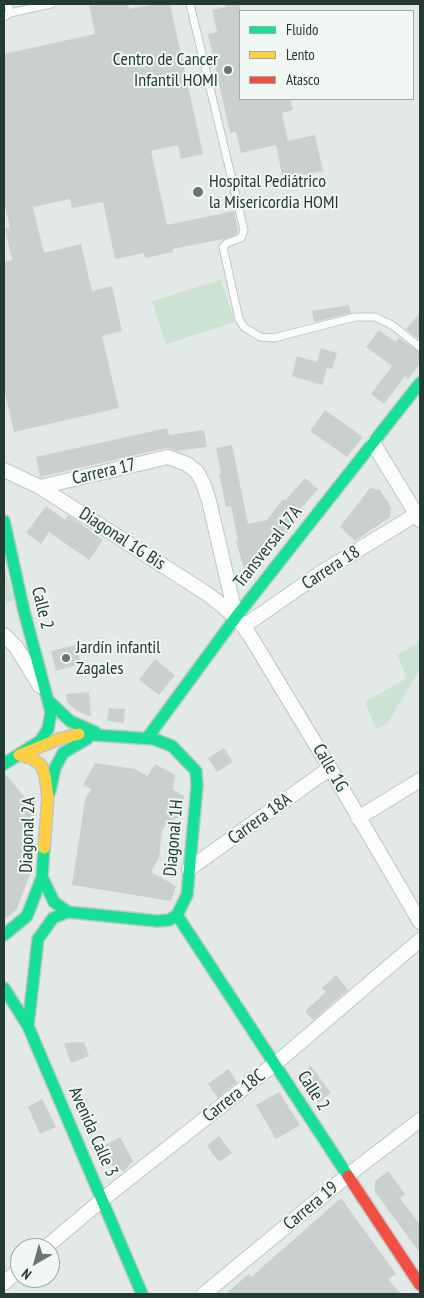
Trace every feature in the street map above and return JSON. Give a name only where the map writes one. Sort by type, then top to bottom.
[{"type":"street","name":"Transversal 17A","points":[[148,737],[240,622],[420,383]]},
{"type":"street","points":[[373,443],[419,515]]},
{"type":"street","name":"Carrera 17","points":[[40,487],[168,457],[187,464],[196,472],[203,483],[240,622]]},
{"type":"street","name":"Diagonal 1G Bis","points":[[4,470],[40,487],[209,595],[240,622]]},
{"type":"street","name":"Carrera 18","points":[[240,622],[419,515]]},
{"type":"street","name":"Calle 2","points":[[4,522],[24,611],[50,702]]},
{"type":"street","name":"Calle 1G","points":[[240,622],[330,768],[420,922]]},
{"type":"street","points":[[4,635],[16,647],[50,702],[70,722],[104,734]]},
{"type":"street","points":[[4,764],[44,736],[50,720],[50,702]]},
{"type":"street","points":[[19,755],[65,737],[79,734],[148,737]]},
{"type":"street","points":[[48,797],[55,768],[63,753],[79,742],[104,734]]},
{"type":"street","name":"Diagonal 1H","points":[[148,737],[172,746],[190,763],[197,778],[187,895],[177,915]]},
{"type":"street","name":"Diagonal 2A","points":[[19,755],[31,758],[44,769],[48,797],[42,878],[54,902],[68,912]]},
{"type":"street","name":"Carrera 18A","points":[[189,869],[330,768]]},
{"type":"street","points":[[358,818],[420,780]]},
{"type":"street","points":[[4,934],[28,916],[42,878]]},
{"type":"street","points":[[28,1026],[38,939],[53,918],[68,912],[157,921],[169,920],[177,915]]},
{"type":"street","name":"Calle 2","points":[[177,915],[420,1285]]},
{"type":"street","name":"Carrera 18C","points":[[57,1238],[275,1064],[420,940]]},
{"type":"street","name":"Avenida Calle 3","points":[[4,988],[28,1026],[104,1199],[142,1294]]},
{"type":"street","name":"Carrera 19","points":[[204,1294],[348,1175],[420,1120]]},
{"type":"lane","points":[[8,4],[7,15],[51,4]]},
{"type":"lane","points":[[190,4],[244,230],[242,238],[227,243],[223,247],[239,319],[244,326],[260,337],[274,338],[355,317],[375,317],[392,325],[420,347]]},
{"type":"green space","points":[[221,280],[235,322],[166,344],[152,301]]},
{"type":"green space","points":[[4,566],[14,600],[7,603],[4,598]]},
{"type":"green space","points":[[420,642],[420,669],[387,724],[376,729],[365,702],[407,678],[397,655]]},
{"type":"building","points":[[89,4],[128,4],[129,9],[155,4],[170,4],[203,154],[181,159],[178,145],[151,151],[167,225],[234,211],[238,230],[237,234],[224,239],[172,249],[173,252],[145,258],[144,253],[115,259],[103,202],[72,208],[70,199],[33,207],[44,253],[81,244],[92,291],[112,286],[122,331],[102,336],[119,408],[14,432],[4,388],[4,262],[12,260],[5,229],[10,228],[4,201],[4,54],[95,34]]},
{"type":"building","name":"Centro de Cancer Infantil HOMI","points":[[225,4],[240,4],[239,100],[290,100],[293,110],[282,113],[288,141],[315,135],[323,171],[283,179],[276,145],[241,153],[236,132],[230,133],[208,34],[217,32],[212,10],[226,7]]},
{"type":"building","points":[[349,305],[351,313],[314,322],[312,311]]},
{"type":"building","points":[[420,313],[420,340],[406,329]]},
{"type":"building","points":[[379,330],[395,342],[399,338],[420,352],[420,364],[408,379],[405,376],[384,404],[371,394],[392,366],[366,347]]},
{"type":"building","points":[[321,348],[337,353],[332,369],[327,368],[322,385],[292,376],[297,356],[317,362]]},
{"type":"building","points":[[325,410],[363,437],[347,457],[310,431]]},
{"type":"building","points":[[167,428],[169,435],[204,430],[207,447],[177,451],[166,448],[40,477],[36,457]]},
{"type":"building","points":[[232,445],[248,524],[267,520],[283,499],[286,500],[305,478],[318,489],[299,511],[302,514],[248,583],[236,541],[238,541],[231,506],[226,507],[216,448]]},
{"type":"building","points":[[370,488],[380,490],[391,507],[390,517],[355,541],[340,527]]},
{"type":"building","points":[[46,506],[65,520],[68,515],[103,540],[89,560],[49,532],[41,544],[26,533]]},
{"type":"building","name":"Jardín infantil Zagales","points":[[76,645],[81,664],[56,671],[51,651]]},
{"type":"building","points":[[155,659],[175,675],[159,695],[139,680]]},
{"type":"building","points":[[89,692],[91,716],[77,711],[67,702],[66,694]]},
{"type":"building","points":[[109,708],[125,709],[124,723],[107,721]]},
{"type":"building","points":[[224,748],[233,762],[217,772],[208,758]]},
{"type":"building","points":[[95,763],[135,769],[148,776],[155,764],[175,775],[173,790],[184,796],[182,816],[167,822],[162,831],[159,858],[151,872],[176,886],[171,901],[72,885],[85,800],[91,789],[83,785]]},
{"type":"building","points":[[6,775],[28,801],[36,801],[30,874],[17,909],[4,920],[4,776]]},
{"type":"building","points":[[336,975],[348,990],[313,1020],[305,1011],[326,992],[322,988]]},
{"type":"building","points":[[84,1042],[89,1056],[71,1063],[64,1043]]},
{"type":"building","points":[[311,1066],[331,1093],[318,1103],[298,1076]]},
{"type":"building","points":[[228,1069],[237,1082],[218,1098],[208,1084]]},
{"type":"building","points":[[279,1092],[300,1125],[276,1139],[256,1105]]},
{"type":"building","points":[[42,1099],[56,1127],[40,1134],[28,1107]]},
{"type":"building","points":[[219,1136],[232,1153],[219,1162],[207,1146]]},
{"type":"building","points":[[120,1137],[133,1161],[124,1171],[113,1167],[102,1147]]},
{"type":"building","points":[[388,1171],[405,1194],[400,1198],[420,1225],[420,1253],[375,1192],[375,1181]]},
{"type":"building","points":[[341,1198],[396,1274],[388,1279],[401,1294],[225,1294],[249,1274],[251,1277]]},
{"type":"traffic: fast","points":[[148,737],[236,617],[420,383]]},
{"type":"traffic: fast","points":[[4,521],[24,611],[51,712],[48,729],[40,741],[4,764]]},
{"type":"traffic: fast","points":[[50,702],[70,721],[95,732]]},
{"type":"traffic: fast","points":[[44,848],[42,877],[54,902],[68,912],[157,921],[169,920],[177,915],[187,895],[197,786],[196,771],[172,746],[154,739],[79,734]]},
{"type":"traffic: fast","points":[[50,791],[55,768],[63,753],[87,739]]},
{"type":"traffic: fast","points":[[4,935],[27,916],[42,877]]},
{"type":"traffic: fast","points":[[28,1026],[38,939],[53,918],[68,912]]},
{"type":"traffic: fast","points":[[177,915],[348,1176]]},
{"type":"traffic: fast","points":[[4,988],[28,1026],[142,1294]]},
{"type":"traffic: slow","points":[[44,848],[48,797],[45,775],[41,765],[31,758],[19,755],[59,739],[79,734]]},
{"type":"traffic: jam","points":[[348,1176],[420,1285]]},
{"type":"place","name":"Centro de Cancer Infantil HOMI","points":[[228,70]]},
{"type":"place","name":"Hospital Pediátrico la Misericordia HOMI","points":[[198,192]]},
{"type":"place","name":"Jardín infantil Zagales","points":[[66,658]]}]
